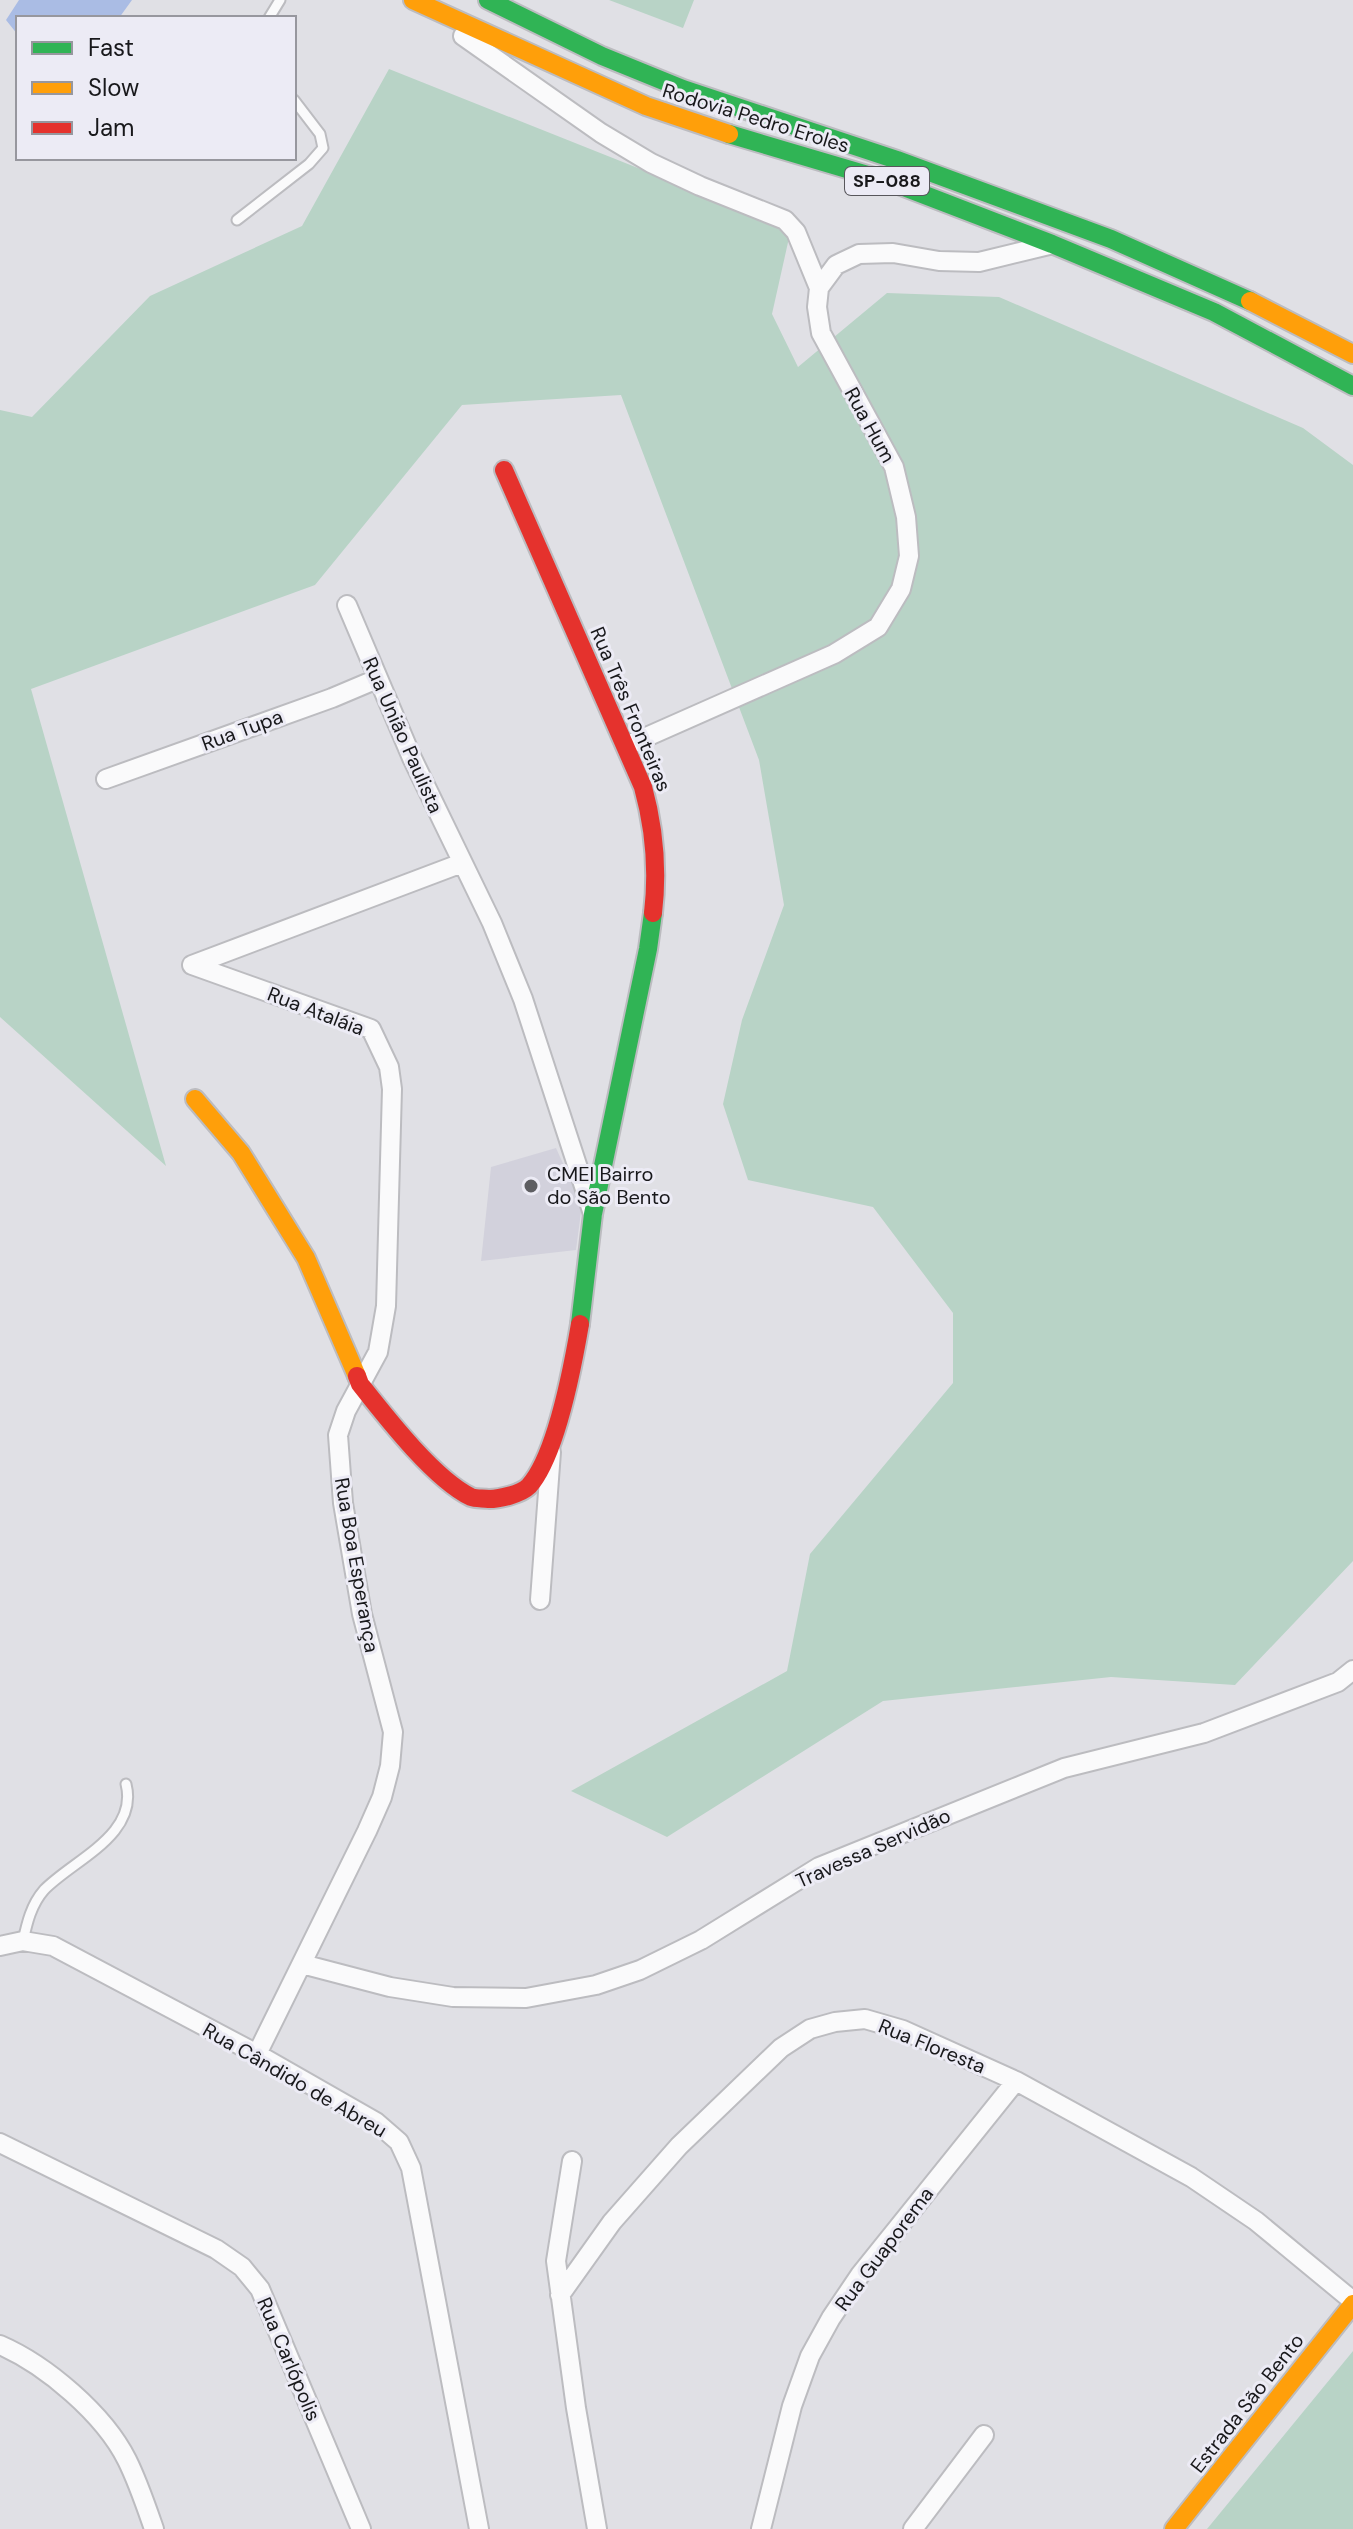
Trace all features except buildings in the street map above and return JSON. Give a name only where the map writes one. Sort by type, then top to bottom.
[{"type":"main road","name":"Rodovia Pedro Eroles","points":[[412,0],[646,106],[710,129],[891,182],[1052,244],[1214,312],[1353,386]]},
{"type":"main road","name":"Rodovia Pedro Eroles","points":[[488,0],[602,56],[683,89],[897,160],[1111,239],[1228,289],[1353,354]]},
{"type":"main road","name":"Rua Três Fronteiras","points":[[360,1384],[422,1457],[473,1498],[498,1499],[527,1488],[545,1460],[564,1399],[577,1339],[593,1214],[654,903],[651,817],[643,787],[504,470]]},
{"type":"main road","points":[[195,1099],[241,1153],[306,1258],[360,1384]]},
{"type":"main road","name":"Estrada São Bento","points":[[1174,2529],[1353,2302]]},
{"type":"street","points":[[412,0],[601,133],[651,163],[785,220],[796,232],[819,288]]},
{"type":"street","points":[[819,288],[836,265],[859,254],[893,253],[939,261],[979,262],[1052,244]]},
{"type":"street","name":"Rua Hum","points":[[626,746],[858,641],[878,627],[901,589],[909,556],[906,517],[894,467],[821,333],[817,307],[819,288]]},
{"type":"street","name":"Rua União Paulista","points":[[347,605],[412,758],[462,863]]},
{"type":"street","name":"Rua Tupa","points":[[106,779],[377,679]]},
{"type":"street","name":"Rua Três Fronteiras","points":[[462,863],[492,923],[523,999],[593,1214]]},
{"type":"street","name":"Rua Ataláia","points":[[360,1384],[378,1352],[386,1306],[392,1089],[389,1067],[371,1029],[192,965],[462,863]]},
{"type":"street","name":"Rua Boa Esperança","points":[[257,2054],[367,1831],[382,1797],[390,1766],[393,1732],[362,1614],[343,1503],[338,1435],[360,1384]]},
{"type":"street","points":[[540,1600],[552,1435]]},
{"type":"street","name":"Travessa Servidão","points":[[302,1964],[390,1987],[453,1997],[526,1998],[596,1985],[640,1970],[701,1940],[819,1867],[1064,1768],[1204,1733],[1338,1682],[1353,1670]]},
{"type":"street","points":[[0,1946],[23,1941]]},
{"type":"street","name":"Rua Cândido de Abreu","points":[[23,1941],[53,1946],[257,2054],[376,2122],[399,2142],[411,2168],[479,2529]]},
{"type":"street","name":"Rua Floresta","points":[[560,2295],[612,2222],[679,2146],[781,2048],[810,2029],[835,2022],[865,2019],[903,2030],[1016,2081],[1191,2177],[1256,2221],[1353,2302]]},
{"type":"street","name":"Rua Guaporema","points":[[761,2529],[792,2406],[810,2356],[831,2318],[860,2275],[1016,2081]]},
{"type":"street","name":"Rua Carlópolis","points":[[0,2143],[216,2249],[242,2267],[260,2289],[361,2529]]},
{"type":"street","points":[[572,2161],[556,2261],[576,2408],[597,2529]]},
{"type":"street","points":[[0,2345],[53,2378],[84,2404],[105,2428],[126,2458],[154,2529]]},
{"type":"street","points":[[913,2529],[984,2435]]},
{"type":"lane","points":[[237,220],[309,164],[323,148],[320,134],[296,103]]},
{"type":"lane","points":[[23,1941],[31,1911],[44,1891],[123,1821],[127,1809],[126,1784]]},
{"type":"shaded area","name":"CMEI Bairro do São Bento","points":[[556,1148],[582,1205],[576,1250],[481,1261],[491,1167]]},
{"type":"green space","points":[[609,0],[694,0],[683,28]]},
{"type":"green space","points":[[389,69],[791,229],[772,314],[798,367],[887,293],[999,297],[1303,428],[1353,465],[1353,1561],[1235,1685],[1111,1677],[883,1701],[667,1837],[571,1791],[787,1671],[810,1554],[953,1383],[953,1313],[873,1207],[748,1180],[723,1104],[742,1020],[784,905],[759,760],[621,395],[462,405],[315,585],[31,689],[166,1166],[0,1017],[0,410],[32,417],[150,296],[302,226]]},
{"type":"green space","points":[[1353,2351],[1353,2529],[1207,2529]]},
{"type":"water","points":[[19,0],[132,0],[120,16],[16,16],[16,32],[6,20]]},
{"type":"traffic: fast","points":[[488,0],[602,56],[683,89],[897,160],[1111,239],[1250,301]]},
{"type":"traffic: fast","points":[[729,134],[891,182],[1052,244],[1214,312],[1353,386]]},
{"type":"traffic: fast","points":[[580,1324],[593,1214],[653,913]]},
{"type":"traffic: slow","points":[[413,0],[646,106],[729,134]]},
{"type":"traffic: slow","points":[[1250,301],[1353,354]]},
{"type":"traffic: slow","points":[[195,1099],[241,1153],[306,1258],[357,1376]]},
{"type":"traffic: slow","points":[[1174,2529],[1353,2304]]},
{"type":"traffic: jam","points":[[504,470],[643,787],[654,849],[653,913]]},
{"type":"traffic: jam","points":[[357,1376],[397,1430],[442,1476],[471,1497],[504,1497],[529,1486],[547,1454],[562,1409],[580,1324]]},
{"type":"place","name":"CMEI Bairro do São Bento","points":[[531,1186]]}]
